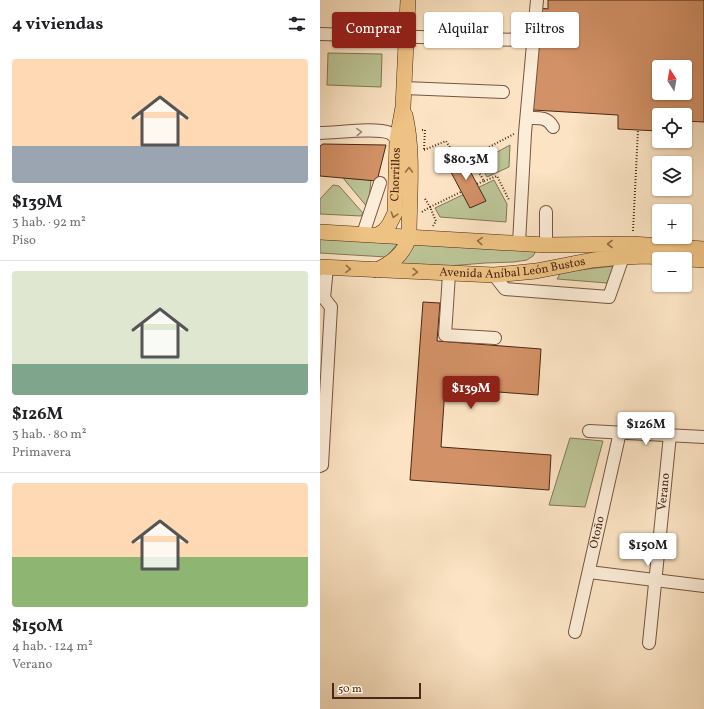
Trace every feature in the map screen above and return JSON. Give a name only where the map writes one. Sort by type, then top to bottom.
[{"type":"main road","name":"Chorrillos","points":[[407,12],[408,0]]},
{"type":"main road","name":"Chorrillos","points":[[378,235],[389,226],[395,213],[397,140],[403,107],[406,48]]},
{"type":"main road","name":"Chorrillos","points":[[403,107],[409,137],[409,237]]},
{"type":"main road","name":"Avenida Aníbal León Bustos","points":[[320,232],[546,245],[632,244],[704,249]]},
{"type":"main road","points":[[376,270],[388,265],[399,256],[409,237]]},
{"type":"main road","points":[[536,271],[544,259],[546,245]]},
{"type":"main road","name":"Avenida Aníbal León Bustos","points":[[324,267],[494,275],[536,271],[593,260],[623,257],[646,256],[704,260]]},
{"type":"street","points":[[519,243],[525,133],[537,0]]},
{"type":"street","points":[[320,34],[332,34]]},
{"type":"street","points":[[416,36],[511,40]]},
{"type":"street","points":[[404,88],[503,92]]},
{"type":"street","points":[[527,118],[546,119],[553,127]]},
{"type":"street","points":[[320,134],[377,132],[389,133],[397,140]]},
{"type":"street","points":[[363,234],[380,182]]},
{"type":"street","points":[[546,212],[546,245]]},
{"type":"street","points":[[494,275],[505,289],[609,297],[623,257]]},
{"type":"street","points":[[320,466],[322,465],[331,307],[322,297],[324,267]]},
{"type":"street","points":[[449,274],[445,335],[495,338]]},
{"type":"street","points":[[589,431],[704,437]]},
{"type":"street","name":"Otoño","points":[[576,632],[620,432]]},
{"type":"street","name":"Verano","points":[[649,643],[654,580],[670,435]]},
{"type":"street","points":[[589,572],[704,586]]},
{"type":"path","points":[[632,244],[638,130]]},
{"type":"path","points":[[464,160],[513,134],[525,133]]},
{"type":"path","points":[[424,150],[446,141],[455,156]]},
{"type":"path","points":[[470,158],[484,181]]},
{"type":"path","points":[[477,184],[497,176],[509,201],[521,204]]},
{"type":"green space","points":[[328,53],[382,54],[381,87],[327,85]]},
{"type":"green space","points":[[510,145],[509,167],[487,177],[479,162]]},
{"type":"green space","points":[[343,178],[371,180],[368,208]]},
{"type":"green space","points":[[494,180],[507,204],[506,222],[440,217],[435,208]]},
{"type":"green space","points":[[333,185],[339,186],[363,213],[361,216],[320,214],[320,199]]},
{"type":"green space","points":[[320,239],[399,242],[386,257],[320,253]]},
{"type":"green space","points":[[413,244],[536,251],[533,256],[527,260],[514,262],[424,268],[398,262]]},
{"type":"green space","points":[[614,266],[607,283],[557,279],[561,272]]},
{"type":"green space","points":[[570,438],[603,441],[585,507],[549,505]]},
{"type":"building","points":[[548,0],[704,0],[704,122],[692,121],[692,108],[652,108],[652,131],[618,129],[618,115],[533,110],[537,48],[579,48],[579,12],[540,12],[540,8],[548,9]]},
{"type":"building","points":[[323,144],[386,145],[377,181],[320,176],[320,146]]},
{"type":"building","points":[[461,154],[486,201],[470,208],[445,161]]},
{"type":"building","points":[[423,302],[440,303],[437,341],[541,349],[538,395],[445,388],[441,447],[551,455],[549,490],[410,480]]}]
